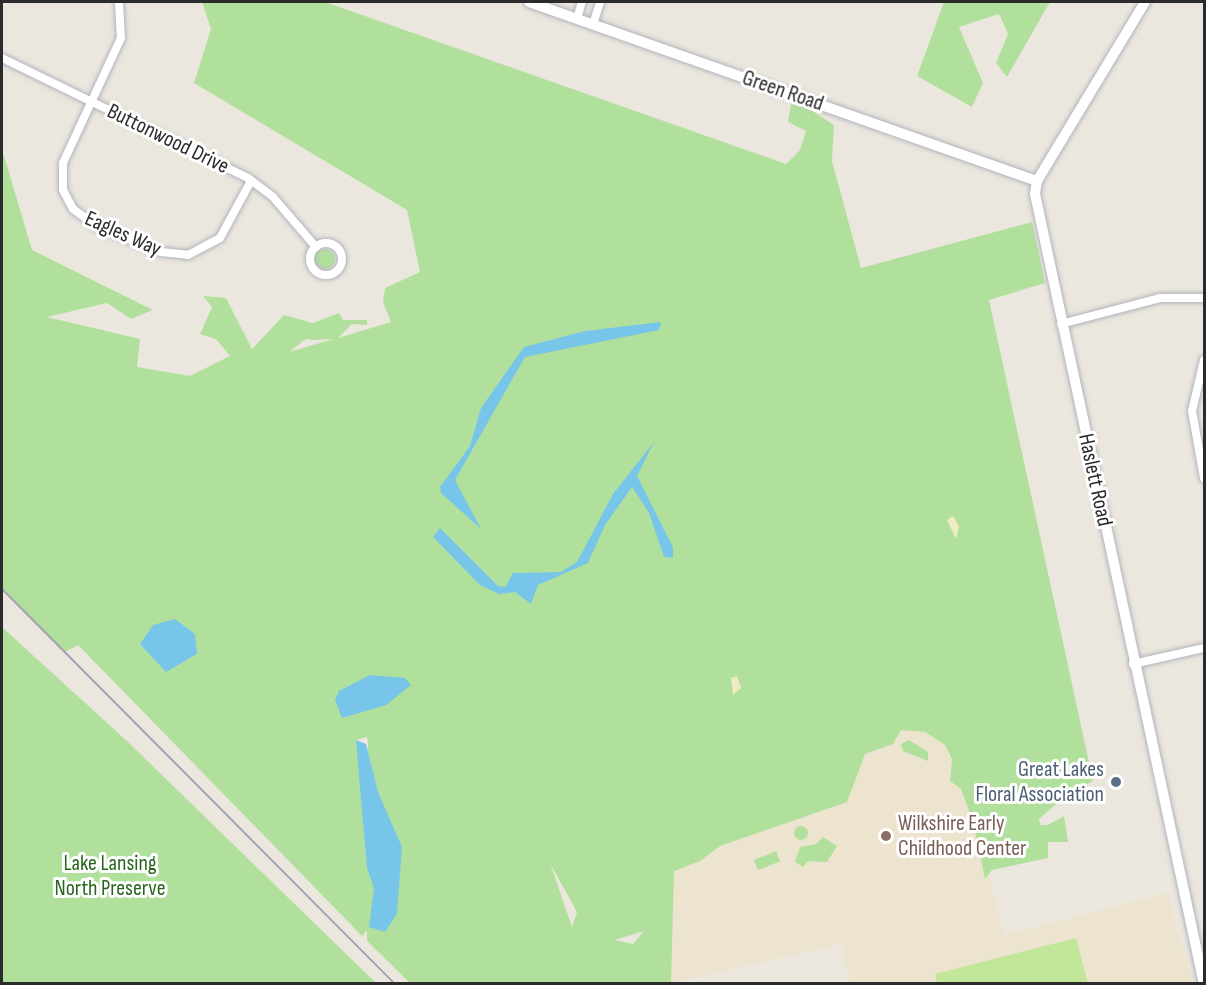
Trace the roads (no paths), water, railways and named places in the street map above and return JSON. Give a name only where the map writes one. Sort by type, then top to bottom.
[{"type":"street","name":"Eagles Way","points":[[119,2],[121,38],[91,102],[61,177],[69,203],[90,223],[167,254],[195,253],[225,232],[251,181]]},
{"type":"street","name":"Green Road","points":[[529,2],[1037,181]]},
{"type":"street","points":[[577,18],[582,2]]},
{"type":"street","points":[[593,24],[600,2]]},
{"type":"street","points":[[1037,181],[1145,2]]},
{"type":"street","name":"Buttonwood Drive","points":[[2,58],[251,181],[273,197],[316,247]]},
{"type":"street","name":"Haslett Road","points":[[1037,181],[1038,214],[1133,664],[1204,984]]},
{"type":"street","points":[[1061,324],[1160,298],[1204,298]]},
{"type":"street","points":[[1204,360],[1192,411],[1204,478]]},
{"type":"street","points":[[1133,664],[1204,648]]},
{"type":"water","points":[[661,322],[659,330],[525,357],[455,480],[481,529],[441,493],[440,487],[470,446],[481,408],[524,347],[585,331]]},
{"type":"water","points":[[654,442],[637,476],[673,547],[673,558],[664,557],[649,513],[632,487],[605,525],[588,563],[538,585],[531,604],[515,592],[499,594],[480,585],[433,537],[440,528],[498,586],[505,587],[513,573],[561,572],[577,562],[613,494]]},
{"type":"water","points":[[175,619],[195,634],[197,654],[166,672],[140,644],[153,625]]},
{"type":"water","points":[[370,675],[405,678],[411,685],[386,705],[342,718],[335,700],[339,691]]},
{"type":"water","points":[[356,740],[366,744],[378,792],[402,847],[397,914],[385,932],[369,927],[374,888],[367,868]]},
{"type":"railway","points":[[2,589],[395,984]]},
{"type":"place","name":"Great Lakes Floral Association","points":[[1116,782]]},
{"type":"place","name":"Wilkshire Early Childhood Center","points":[[886,836]]},
{"type":"park label","name":"Lake Lansing North Preserve","points":[[110,876]]}]
